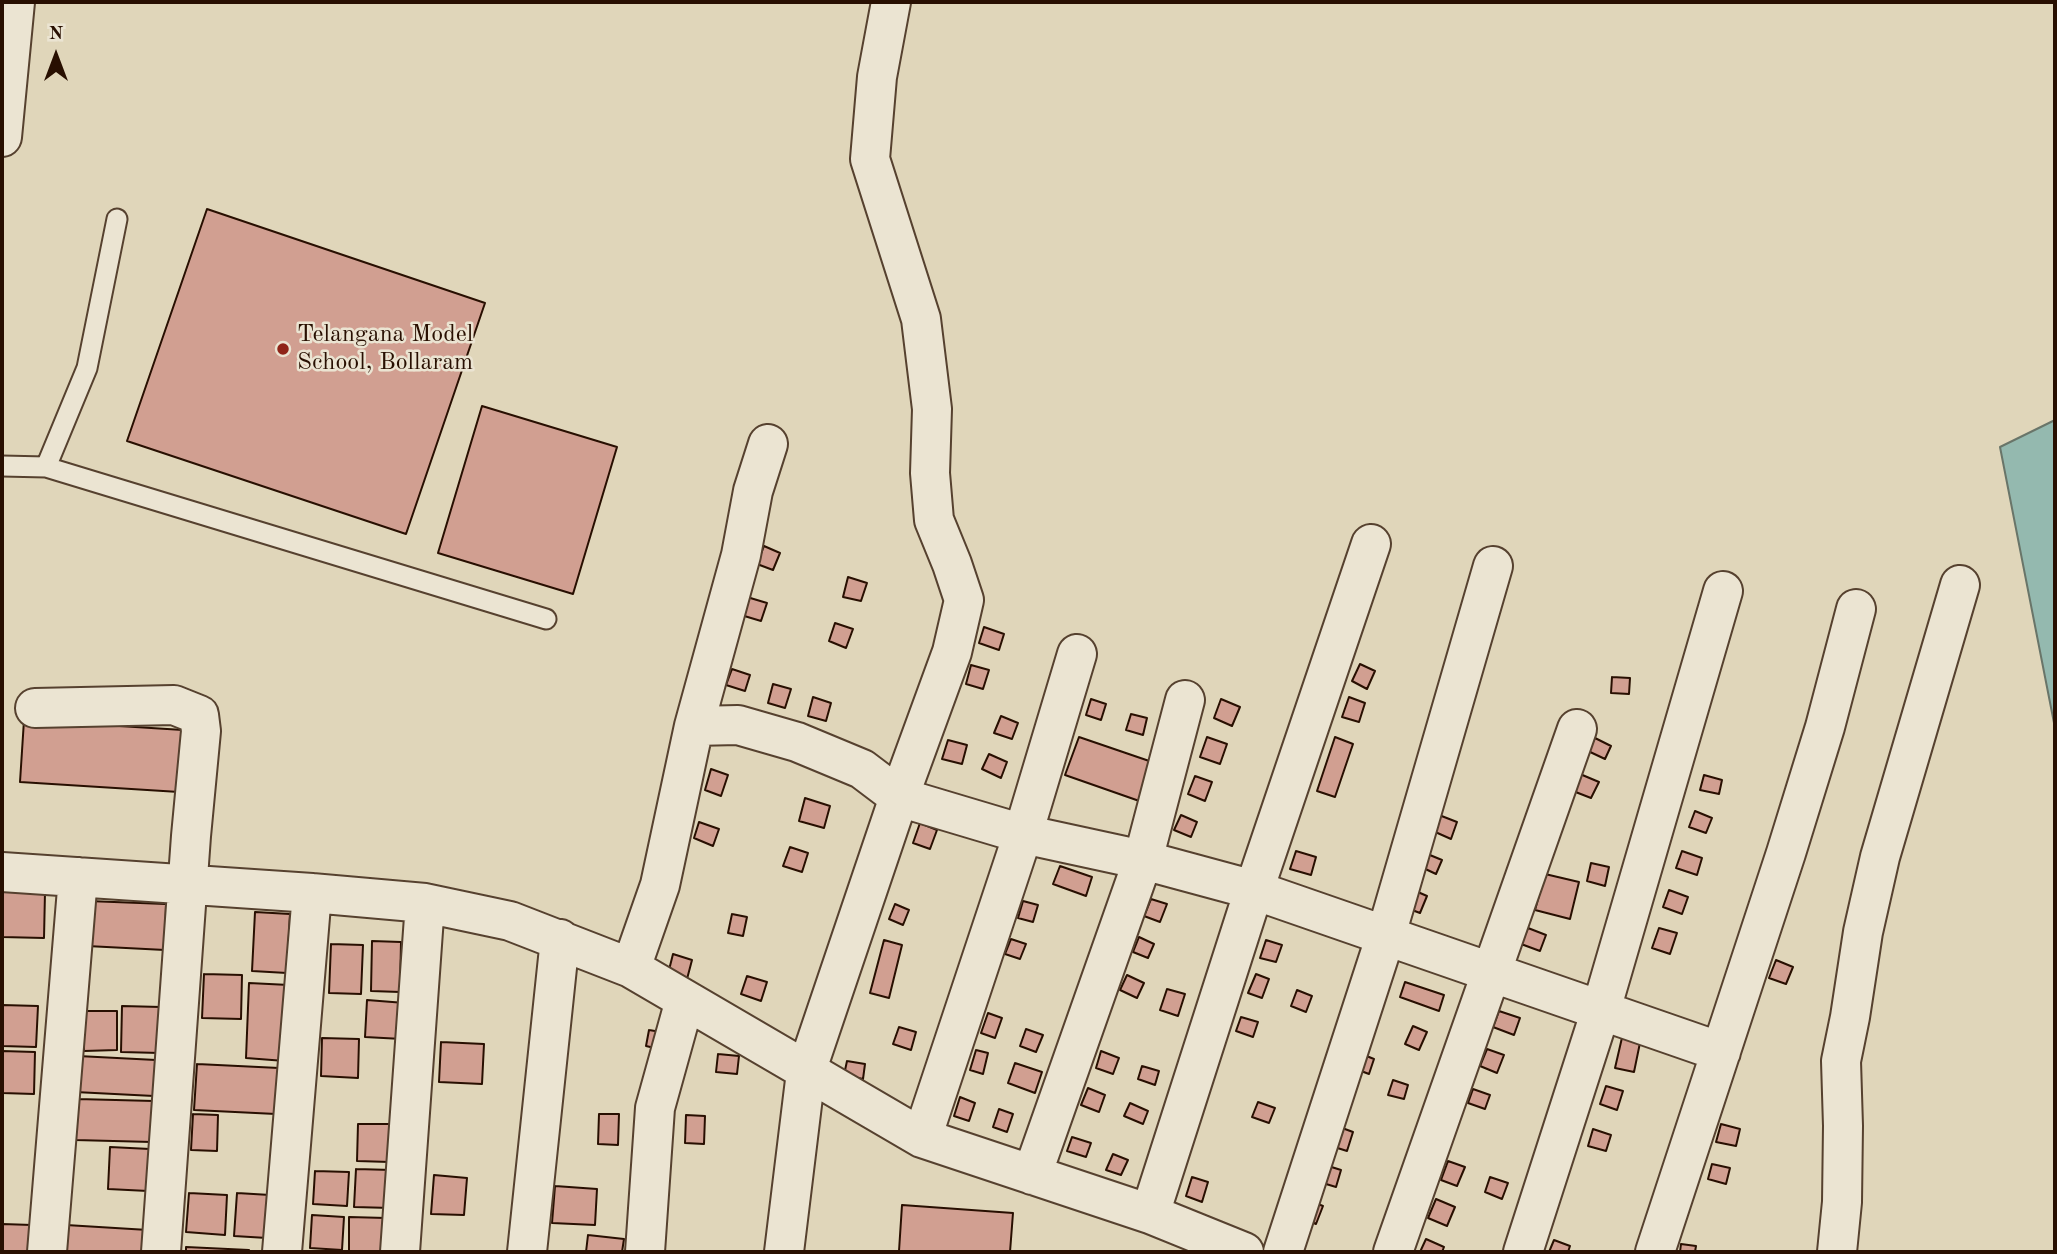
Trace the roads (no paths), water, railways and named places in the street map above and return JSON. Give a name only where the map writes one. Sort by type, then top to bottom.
[{"type":"street","points":[[2,137],[15,2]]},
{"type":"street","points":[[783,1252],[806,1072],[952,652],[964,600],[934,520],[930,473],[932,409],[921,319],[870,159],[877,77],[891,2]]},
{"type":"street","points":[[631,968],[660,885],[694,726],[741,555],[753,491],[768,444]]},
{"type":"street","points":[[1150,1214],[1254,890],[1371,544]]},
{"type":"street","points":[[1283,1252],[1387,935],[1493,566]]},
{"type":"street","points":[[1837,1252],[1842,1202],[1843,1139],[1840,1061],[1850,1017],[1863,932],[1880,857],[1960,585]]},
{"type":"street","points":[[1523,1252],[1601,1010],[1723,591]]},
{"type":"street","points":[[1655,1252],[1825,727],[1856,610]]},
{"type":"street","points":[[922,1138],[1023,834],[1077,654]]},
{"type":"street","points":[[1032,1175],[1143,860],[1185,700]]},
{"type":"street","points":[[35,708],[174,705],[199,715],[201,731],[161,1252]]},
{"type":"street","points":[[694,726],[738,725],[797,742],[862,769],[900,797],[1023,834],[1143,860],[1254,890],[1721,1052]]},
{"type":"street","points":[[1393,1252],[1577,729]]},
{"type":"street","points":[[2,872],[425,903],[510,921],[631,968],[922,1138],[1150,1214],[1244,1252]]},
{"type":"street","points":[[47,1252],[78,877]]},
{"type":"street","points":[[282,1252],[312,893]]},
{"type":"street","points":[[400,1252],[425,903]]},
{"type":"street","points":[[527,1252],[560,939]]},
{"type":"street","points":[[645,1252],[655,1108],[685,1000]]},
{"type":"lane","points":[[46,467],[87,368],[117,219]]},
{"type":"lane","points":[[2,466],[46,467],[546,619]]},
{"type":"water","points":[[2055,420],[2055,728],[2000,447]]},
{"type":"place","name":"Telangana Model School, Bollaram","points":[[283,349]]}]
